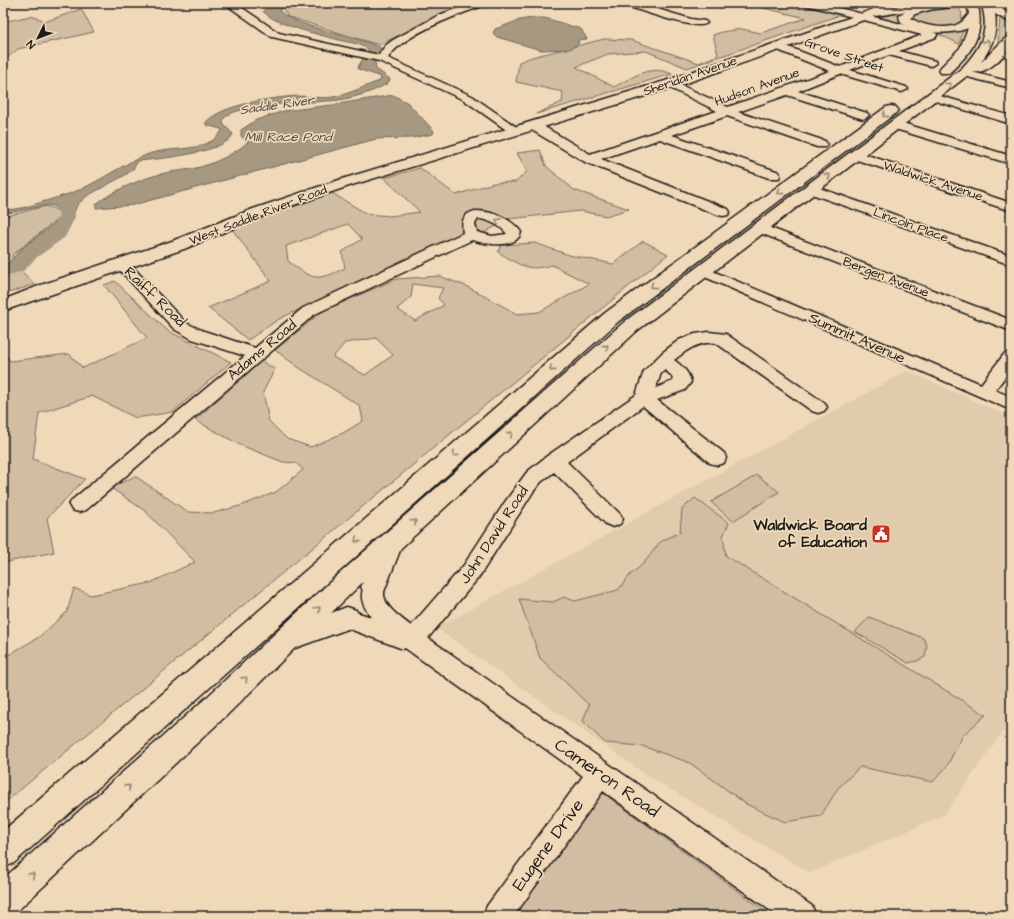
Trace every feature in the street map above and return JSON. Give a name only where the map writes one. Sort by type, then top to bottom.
[{"type":"main road","points":[[868,15],[887,7],[891,3]]},
{"type":"main road","name":"Sheridan Avenue","points":[[516,131],[670,84],[868,15],[935,5],[962,3]]},
{"type":"main road","points":[[991,4],[1011,20]]},
{"type":"main road","points":[[965,72],[978,58],[988,42],[991,25],[991,4]]},
{"type":"main road","points":[[935,5],[909,12],[905,16],[905,19],[911,24],[922,28],[947,30],[963,26],[973,7]]},
{"type":"main road","points":[[934,70],[956,61],[968,46],[975,30],[973,7]]},
{"type":"main road","points":[[3,901],[217,706],[285,640],[390,543],[631,326],[896,125],[925,91],[934,70],[954,52],[956,47],[953,42],[932,34]]},
{"type":"main road","points":[[3,852],[612,317],[925,91],[965,72],[981,67],[1000,52],[1011,38]]},
{"type":"main road","name":"West Saddle River Road","points":[[3,306],[178,245],[303,196],[516,131]]},
{"type":"main road","points":[[374,587],[390,543]]},
{"type":"main road","points":[[285,640],[347,618]]},
{"type":"street","points":[[229,3],[276,35],[380,59],[468,98],[516,131]]},
{"type":"street","points":[[380,59],[389,48],[397,42],[442,17],[482,3]]},
{"type":"street","points":[[626,3],[690,22],[702,23]]},
{"type":"street","points":[[809,3],[868,15],[932,34]]},
{"type":"street","name":"Hudson Avenue","points":[[589,159],[787,91],[932,34]]},
{"type":"street","name":"Grove Street","points":[[777,46],[841,71],[902,89]]},
{"type":"street","points":[[889,52],[934,70]]},
{"type":"street","points":[[965,72],[1011,85]]},
{"type":"street","points":[[670,84],[728,112],[821,144]]},
{"type":"street","points":[[787,91],[863,115]]},
{"type":"street","points":[[925,91],[1011,120]]},
{"type":"street","points":[[896,125],[1011,160]]},
{"type":"street","points":[[534,126],[589,159],[723,212]]},
{"type":"street","points":[[661,135],[774,175]]},
{"type":"street","name":"Waldwick Avenue","points":[[856,155],[1011,206]]},
{"type":"street","name":"Lincoln Place","points":[[811,189],[1011,261]]},
{"type":"street","name":"Bergen Avenue","points":[[760,228],[1011,326]]},
{"type":"street","name":"Adams Road","points":[[79,505],[309,311],[471,235]]},
{"type":"street","name":"Raiff Road","points":[[122,264],[180,326],[198,335],[257,354]]},
{"type":"street","name":"Summit Avenue","points":[[703,271],[1011,404]]},
{"type":"street","points":[[717,458],[644,398],[653,370],[662,361],[685,344],[709,336],[720,338],[818,407]]},
{"type":"street","points":[[984,392],[1011,357]]},
{"type":"street","name":"John David Road","points":[[412,640],[460,588],[523,490],[534,477],[554,461],[644,398],[666,392],[679,386],[682,382],[682,377],[677,370],[662,361]]},
{"type":"street","points":[[554,461],[613,519]]},
{"type":"street","name":"Cameron Road","points":[[374,587],[372,596],[376,608],[412,640],[802,916]]},
{"type":"street","name":"Cameron Road","points":[[347,618],[370,625],[382,632],[406,640],[412,640]]},
{"type":"street","name":"Eugene Drive","points":[[497,916],[600,774]]},
{"type":"shaded area","points":[[300,3],[472,3],[438,16],[379,45],[288,17],[283,9]]},
{"type":"shaded area","points":[[742,3],[796,3],[843,14],[687,68],[646,51],[608,54],[576,67],[614,87],[635,76],[649,71],[664,71],[672,74],[536,114],[562,102],[563,92],[516,82],[519,62],[532,57],[604,39],[631,40],[699,63],[718,55],[713,35],[721,32],[742,29],[761,33],[806,18]]},
{"type":"shaded area","points":[[956,5],[962,13],[961,22],[956,26],[938,28],[913,22],[906,14]]},
{"type":"shaded area","points":[[81,9],[94,32],[18,49],[3,61],[3,22],[30,16],[47,21]]},
{"type":"shaded area","points":[[904,12],[901,14],[901,18],[912,25],[963,30],[959,44],[943,36],[884,20],[880,17]]},
{"type":"shaded area","points":[[1000,18],[1011,22],[1011,31],[1000,44],[998,43]]},
{"type":"shaded area","points":[[540,150],[546,166],[574,190],[629,209],[606,216],[580,211],[509,219],[482,234],[443,247],[343,289],[279,319],[248,340],[208,308],[271,281],[232,229],[332,193],[367,214],[390,216],[420,212],[384,178],[420,168],[456,195],[493,183],[516,182],[527,171],[517,153]],"holes":[[[348,224],[362,239],[342,252],[345,268],[321,277],[309,275],[288,261],[286,246]]]},
{"type":"shaded area","points":[[46,206],[62,213],[59,218],[12,255],[17,267],[35,284],[3,295],[3,217]]},
{"type":"shaded area","points":[[643,241],[668,254],[3,804],[3,658],[39,637],[67,612],[74,588],[91,595],[150,583],[195,562],[145,511],[111,488],[135,476],[188,512],[214,513],[243,505],[276,492],[303,470],[296,463],[283,462],[240,445],[195,420],[261,361],[275,369],[263,392],[269,421],[287,439],[311,447],[343,433],[363,421],[360,406],[298,367],[275,350],[323,311],[396,279],[439,276],[466,286],[517,314],[539,312],[589,284],[552,265],[536,268],[518,264],[498,252],[502,245],[535,243],[569,255],[613,264]],"holes":[[[413,284],[443,288],[438,298],[444,305],[415,321],[397,309],[411,297]],[[376,338],[393,355],[365,375],[333,357],[345,343]]]},
{"type":"shaded area","points":[[115,281],[168,331],[231,362],[173,412],[136,418],[92,396],[39,413],[33,459],[85,479],[47,518],[54,552],[3,563],[3,351],[10,361],[69,354],[83,368],[147,338],[104,285]]},
{"type":"shaded area","points":[[907,371],[1011,417],[1011,720],[944,815],[810,873],[645,774],[436,628]]},
{"type":"shaded area","points":[[757,475],[779,492],[733,521],[711,502]]},
{"type":"shaded area","points":[[695,498],[729,523],[723,536],[726,556],[986,715],[963,735],[947,766],[933,782],[860,767],[838,788],[821,816],[785,822],[746,804],[690,763],[642,746],[605,743],[583,721],[589,705],[540,658],[519,599],[553,602],[564,597],[575,601],[618,590],[630,575],[644,563],[660,542],[680,532],[682,509]]},
{"type":"shaded area","points":[[869,617],[923,638],[927,645],[925,657],[908,663],[855,632]]},
{"type":"shaded area","points":[[603,793],[772,916],[515,916]]},
{"type":"water","points":[[298,3],[286,6],[279,10],[286,16],[297,21],[357,39],[381,48],[375,62],[376,69],[390,79],[388,83],[371,92],[345,99],[276,104],[242,110],[230,114],[223,120],[224,125],[233,134],[228,141],[218,146],[190,154],[138,161],[133,169],[127,174],[87,196],[77,205],[70,222],[61,229],[53,240],[26,265],[3,278],[3,269],[21,249],[60,219],[63,213],[54,206],[48,205],[3,214],[3,209],[24,207],[74,192],[146,155],[166,150],[197,147],[207,143],[215,139],[222,131],[221,129],[206,125],[206,122],[214,116],[236,106],[261,100],[296,96],[324,98],[333,97],[380,81],[381,77],[358,69],[369,50],[363,46],[312,33],[288,25],[277,21],[263,11],[269,5]]},
{"type":"water","points":[[545,18],[581,29],[587,39],[578,40],[579,43],[570,49],[541,50],[497,37],[493,33],[495,29],[520,20]]},
{"type":"water","name":"Mill Race Pond","points":[[393,95],[408,103],[434,131],[433,134],[411,138],[376,139],[133,205],[96,208],[96,204],[103,199],[133,183],[149,177],[203,166],[230,154],[248,142],[241,136],[241,130],[256,120],[284,111]]},
{"type":"waterway","name":"Saddle River","points":[[3,272],[17,267],[30,254],[59,234],[67,217],[66,207],[70,201]]},
{"type":"place","name":"Waldwick Board of Education","points":[[881,534]]}]
